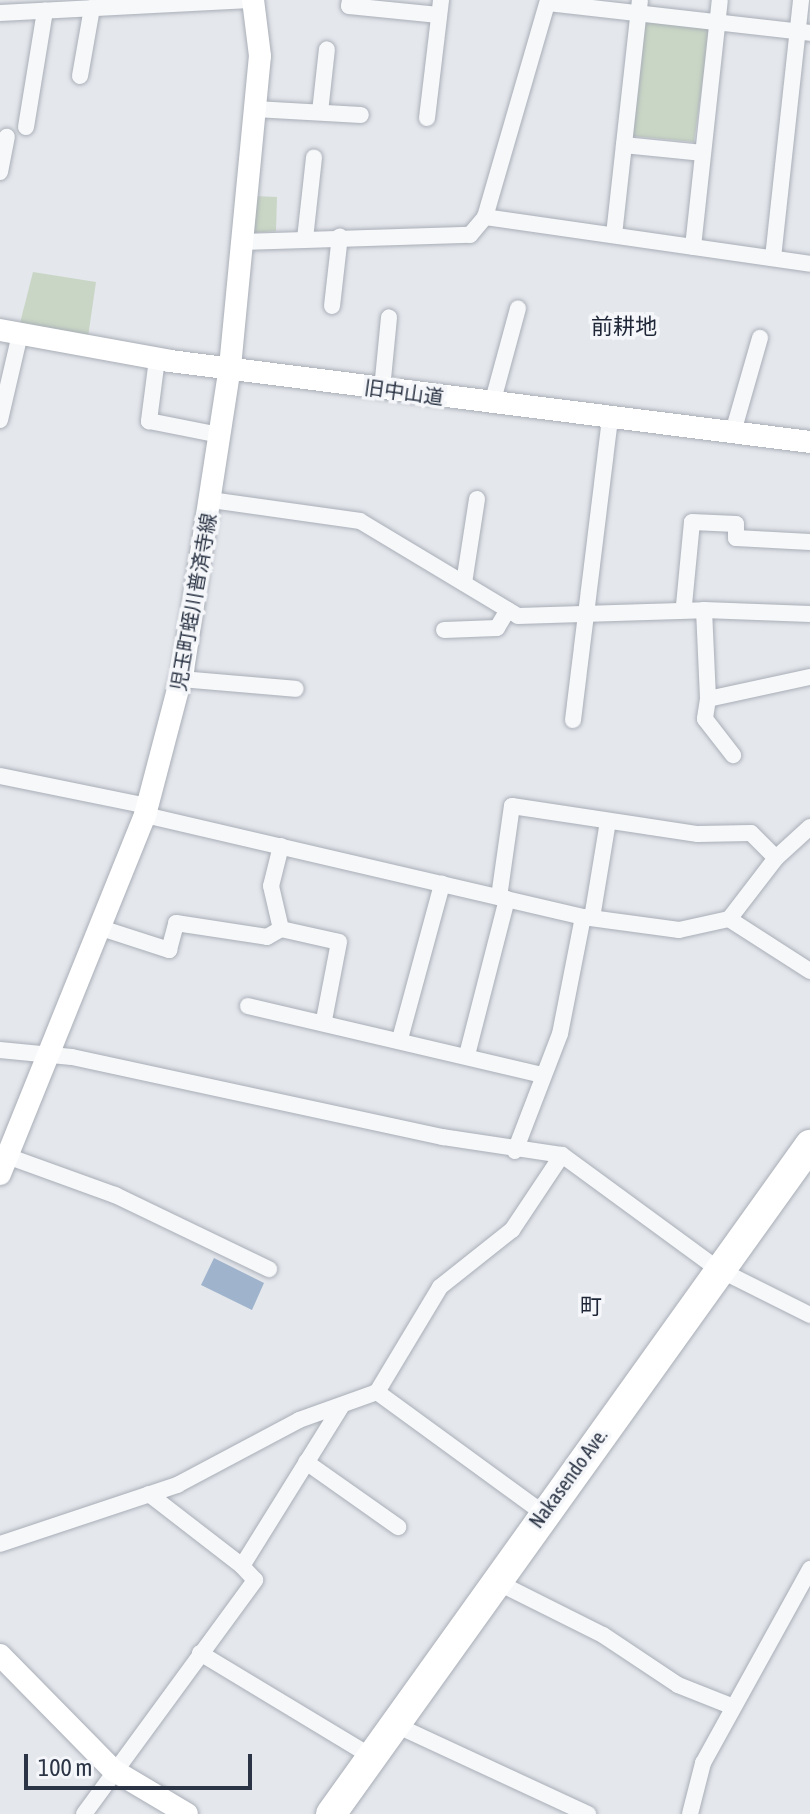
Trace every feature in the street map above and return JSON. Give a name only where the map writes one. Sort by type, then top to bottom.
[{"type":"highway","name":"Nakasendo Ave.","points":[[331,1814],[543,1513],[810,1145]]},
{"type":"main road","name":"児玉町蛭川普済寺線","points":[[3,1165],[146,811],[180,679],[230,367],[260,56],[251,0]]},
{"type":"main road","name":"旧中山道","points":[[10,332],[157,359],[492,404],[810,442]]},
{"type":"main road","points":[[0,1655],[113,1770],[187,1814]]},
{"type":"street","points":[[0,13],[251,0]]},
{"type":"street","points":[[350,0],[349,6],[440,7],[427,118]]},
{"type":"street","points":[[693,247],[720,0]]},
{"type":"street","points":[[773,258],[804,32],[801,0]]},
{"type":"street","points":[[242,242],[340,236],[450,240],[470,235],[485,217],[548,2],[639,7],[718,22],[804,32]]},
{"type":"street","points":[[614,235],[639,7]]},
{"type":"street","points":[[80,76],[92,8]]},
{"type":"street","points":[[26,127],[45,11]]},
{"type":"street","points":[[320,112],[327,49]]},
{"type":"street","points":[[255,109],[361,115]]},
{"type":"street","points":[[0,172],[7,137]]},
{"type":"street","points":[[624,145],[703,153]]},
{"type":"street","points":[[305,239],[314,157]]},
{"type":"street","points":[[485,217],[810,264]]},
{"type":"street","points":[[332,306],[340,236]]},
{"type":"street","points":[[492,404],[518,308]]},
{"type":"street","points":[[382,389],[389,317]]},
{"type":"street","points":[[0,420],[10,332]]},
{"type":"street","points":[[733,432],[760,338]]},
{"type":"street","points":[[157,359],[149,421],[220,435]]},
{"type":"street","points":[[573,720],[610,418]]},
{"type":"street","points":[[464,583],[477,499]]},
{"type":"street","points":[[211,500],[360,521],[508,610],[587,619],[684,605],[704,610],[810,614]]},
{"type":"street","points":[[684,605],[692,522],[736,524],[736,538],[810,542]]},
{"type":"street","points":[[444,630],[497,628],[508,610]]},
{"type":"street","points":[[704,610],[708,699],[705,719],[733,755]]},
{"type":"street","points":[[708,699],[810,677]]},
{"type":"street","points":[[180,679],[296,689]]},
{"type":"street","points":[[0,776],[503,898],[587,917],[679,930],[729,919],[776,858],[810,827]]},
{"type":"street","points":[[467,1055],[503,898],[512,806],[608,821],[751,833],[776,858]]},
{"type":"street","points":[[515,1151],[560,1034],[608,821]]},
{"type":"street","points":[[281,846],[271,886],[281,929]]},
{"type":"street","points":[[400,1039],[442,884]]},
{"type":"street","points":[[729,919],[810,971]]},
{"type":"street","points":[[98,927],[169,950],[176,923],[267,937],[281,929],[339,942],[324,1020]]},
{"type":"street","points":[[248,1006],[324,1020],[543,1075]]},
{"type":"street","points":[[0,1050],[45,1056],[515,1151],[562,1155],[718,1269],[810,1315]]},
{"type":"street","points":[[0,1544],[149,1494],[377,1392],[440,1287],[512,1230],[562,1155]]},
{"type":"street","points":[[3,1165],[115,1195],[269,1269]]},
{"type":"street","points":[[377,1392],[543,1513]]},
{"type":"street","points":[[242,1566],[341,1407]]},
{"type":"street","points":[[306,1462],[398,1527]]},
{"type":"street","points":[[84,1814],[113,1770],[255,1580],[242,1566],[149,1494]]},
{"type":"street","points":[[690,1814],[703,1763],[731,1706],[810,1569]]},
{"type":"street","points":[[495,1581],[603,1635],[678,1685],[731,1706]]},
{"type":"street","points":[[200,1653],[371,1756]]},
{"type":"street","points":[[394,1724],[588,1814]]},
{"type":"green space","points":[[645,20],[710,29],[694,142],[632,136]]},
{"type":"green space","points":[[254,196],[277,197],[276,231],[249,233]]},
{"type":"green space","points":[[33,272],[96,282],[88,337],[19,327]]},
{"type":"water","points":[[214,1258],[264,1283],[252,1310],[201,1285]]},
{"type":"district","name":"前耕地","points":[[624,327]]},
{"type":"district","name":"町","points":[[591,1307]]}]
